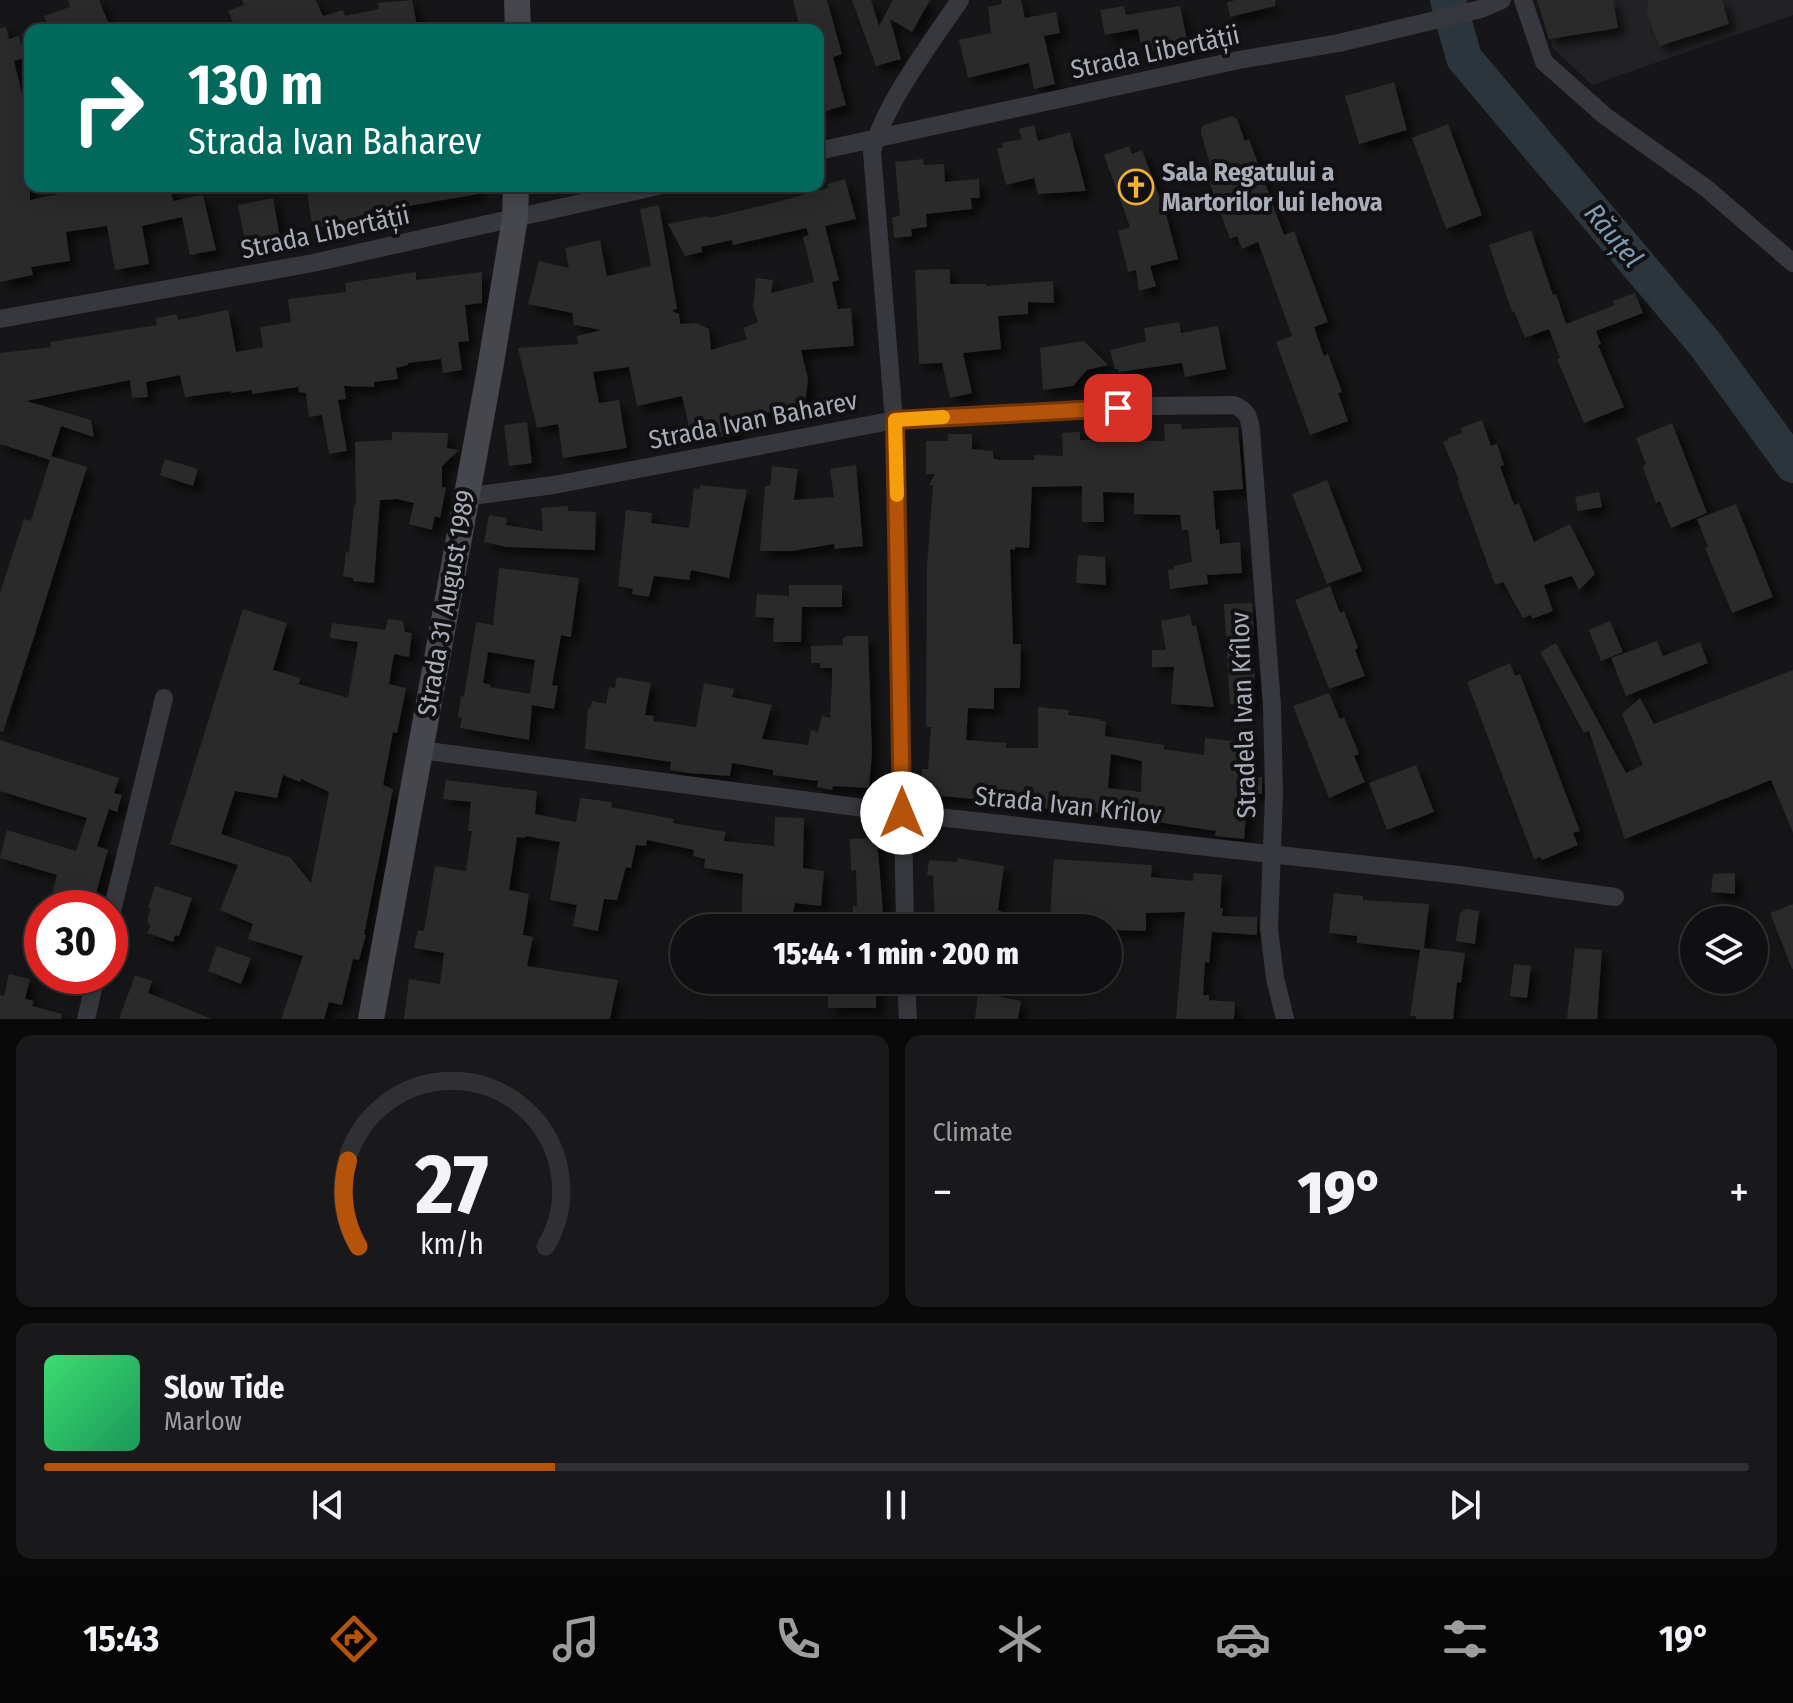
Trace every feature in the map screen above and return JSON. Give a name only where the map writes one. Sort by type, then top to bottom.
[{"type":"main road","points":[[517,0],[518,24]]},
{"type":"main road","name":"Strada 31 August 1989","points":[[371,1019],[515,218],[516,192]]},
{"type":"street","points":[[905,914],[895,420],[872,152],[876,138],[917,63],[960,0]]},
{"type":"street","name":"Strada Libertății","points":[[824,150],[1239,60],[1339,43],[1481,9],[1502,0]]},
{"type":"street","points":[[1523,0],[1544,62],[1605,116],[1706,188],[1793,263]]},
{"type":"street","name":"Strada Libertății","points":[[0,319],[313,263],[631,192]]},
{"type":"street","name":"Strada Ivan Baharev","points":[[465,497],[554,485],[895,420],[1150,406],[1234,405],[1244,409]]},
{"type":"street","name":"Stradela Ivan Krîlov","points":[[1244,409],[1249,416],[1251,430],[1272,706],[1273,854],[1269,929],[1275,978],[1285,1019]]},
{"type":"street","points":[[117,890],[164,698]]},
{"type":"street","name":"Strada Ivan Krîlov","points":[[420,750],[902,813],[1273,854],[1615,897]]},
{"type":"street","points":[[86,1019],[92,994]]},
{"type":"street","points":[[907,994],[908,1019]]},
{"type":"shaded area","points":[[1546,0],[1793,0],[1793,15],[1592,85],[1552,47]]},
{"type":"building","points":[[68,0],[99,0],[108,22],[47,24],[44,16],[70,7]]},
{"type":"building","points":[[242,0],[316,0],[323,16],[343,10],[345,16],[379,9],[378,3],[412,0],[417,24],[233,24],[228,11],[244,5]]},
{"type":"building","points":[[793,0],[827,0],[842,54],[833,57],[846,105],[824,111],[824,24],[799,24]]},
{"type":"building","points":[[852,0],[871,0],[879,26],[893,0],[930,0],[912,32],[890,19],[901,59],[876,66]]},
{"type":"building","points":[[1001,0],[1021,0],[1025,18],[1056,12],[1060,33],[1044,36],[1055,84],[1034,89],[1029,63],[968,78],[959,40],[991,33],[988,7],[1002,4]]},
{"type":"building","points":[[1275,0],[1275,6],[1230,17],[1227,2]]},
{"type":"building","points":[[1537,0],[1613,0],[1618,28],[1549,39]]},
{"type":"building","points":[[1648,0],[1722,0],[1729,24],[1659,46],[1647,14]]},
{"type":"building","points":[[1124,6],[1126,15],[1180,6],[1189,50],[1161,56],[1160,50],[1143,54],[1138,29],[1105,35],[1100,10]]},
{"type":"building","points":[[6,27],[9,39],[19,36],[24,54],[24,58],[14,61],[24,102],[24,192],[30,192],[30,200],[68,192],[171,192],[173,201],[203,195],[216,250],[190,255],[182,217],[142,226],[149,264],[115,270],[107,226],[66,232],[70,261],[31,267],[33,275],[0,282],[0,28]]},
{"type":"building","points":[[1394,82],[1407,130],[1359,144],[1345,96]]},
{"type":"building","points":[[1231,116],[1237,119],[1245,141],[1249,139],[1284,235],[1294,231],[1328,322],[1314,327],[1342,392],[1338,393],[1348,421],[1310,435],[1276,342],[1292,336],[1258,242],[1242,249],[1237,236],[1230,239],[1205,170],[1211,167],[1201,133],[1202,126]]},
{"type":"building","points":[[1448,124],[1482,215],[1446,229],[1412,138]]},
{"type":"building","points":[[1034,125],[1038,141],[1070,132],[1086,191],[1038,194],[1034,178],[1006,185],[997,149],[1003,147],[1002,143],[1022,139],[1019,129]]},
{"type":"building","points":[[1129,146],[1132,154],[1142,150],[1166,214],[1178,259],[1150,266],[1156,286],[1139,291],[1136,270],[1128,272],[1118,231],[1130,227],[1104,155]]},
{"type":"building","points":[[923,159],[924,165],[944,164],[945,182],[979,179],[980,198],[971,198],[972,209],[926,214],[927,227],[911,229],[912,236],[894,238],[892,217],[900,216],[895,162]]},
{"type":"building","points":[[845,179],[856,219],[825,226],[839,280],[832,282],[838,309],[851,308],[854,346],[801,350],[808,379],[805,405],[735,422],[738,435],[718,437],[714,431],[691,436],[682,396],[637,406],[629,367],[593,372],[599,403],[619,400],[627,448],[563,458],[558,424],[537,428],[518,348],[578,344],[577,336],[602,330],[574,325],[572,313],[528,304],[539,261],[569,268],[565,248],[600,240],[607,276],[651,266],[640,209],[659,205],[677,308],[672,311],[679,314],[680,324],[697,323],[709,329],[711,350],[747,339],[743,328],[758,322],[753,307],[756,278],[773,280],[771,293],[814,282],[803,237],[809,235],[806,228],[733,245],[732,240],[701,247],[702,252],[685,256],[668,224],[824,192],[827,184]]},
{"type":"building","points":[[307,192],[479,192],[479,194],[409,206],[313,230]]},
{"type":"building","points":[[273,198],[280,237],[245,242],[238,205]]},
{"type":"building","points":[[1531,230],[1566,324],[1615,305],[1613,301],[1635,293],[1643,313],[1596,331],[1601,344],[1598,345],[1624,407],[1584,423],[1557,359],[1560,358],[1549,329],[1525,338],[1512,312],[1489,245]]},
{"type":"building","points":[[950,269],[950,284],[986,286],[1053,281],[1054,303],[1028,302],[1028,314],[998,316],[1001,349],[963,353],[972,393],[950,398],[942,363],[919,364],[915,270]]},
{"type":"building","points":[[416,272],[416,280],[482,272],[482,303],[465,305],[469,341],[458,342],[462,370],[443,373],[441,359],[408,363],[396,368],[398,379],[374,382],[374,387],[344,386],[346,399],[338,400],[347,451],[329,454],[322,415],[309,417],[306,393],[299,392],[298,387],[252,394],[252,390],[185,397],[180,375],[146,382],[148,397],[132,398],[130,380],[26,401],[91,420],[94,437],[61,426],[50,460],[0,444],[0,353],[51,347],[50,342],[157,325],[156,318],[177,314],[178,320],[228,310],[236,352],[263,347],[260,327],[291,322],[288,299],[346,292],[345,283]]},
{"type":"building","points":[[1179,322],[1181,333],[1218,326],[1226,369],[1185,377],[1182,363],[1119,372],[1115,369],[1110,350],[1146,341],[1144,328]]},
{"type":"building","points":[[1084,341],[1108,365],[1087,370],[1073,386],[1043,390],[1040,348]]},
{"type":"building","points":[[1482,420],[1491,446],[1497,444],[1504,465],[1500,466],[1514,505],[1519,503],[1534,542],[1570,524],[1595,574],[1579,590],[1572,576],[1544,585],[1553,611],[1532,619],[1531,615],[1523,618],[1503,582],[1496,585],[1494,582],[1443,442],[1462,433],[1461,428]]},
{"type":"building","points":[[527,422],[532,463],[509,466],[504,425]]},
{"type":"building","points":[[1672,423],[1707,513],[1671,528],[1660,501],[1656,503],[1636,438]]},
{"type":"building","points":[[1164,424],[1181,424],[1182,429],[1238,427],[1243,489],[1213,491],[1220,544],[1240,542],[1242,573],[1207,575],[1208,584],[1170,589],[1168,570],[1192,562],[1188,530],[1182,530],[1180,515],[1134,514],[1134,493],[1103,492],[1104,522],[1082,522],[1082,486],[1032,487],[1029,548],[1010,549],[1013,644],[1021,644],[1020,688],[994,688],[994,709],[968,708],[966,740],[1006,743],[1006,748],[1038,748],[1038,707],[1069,710],[1068,715],[1106,721],[1105,736],[1164,745],[1164,749],[1204,755],[1205,738],[1252,743],[1250,777],[1262,777],[1262,794],[1248,794],[1244,839],[1215,836],[1216,831],[1117,814],[920,794],[922,769],[928,769],[931,727],[926,727],[927,565],[933,485],[929,485],[935,474],[926,474],[926,441],[948,441],[948,434],[972,434],[972,449],[993,451],[993,458],[1034,460],[1034,455],[1063,456],[1062,433],[1080,432],[1080,440],[1165,441]],"holes":[[[1111,754],[1142,761],[1141,792],[1108,788]]]},
{"type":"building","points":[[392,432],[448,433],[447,448],[459,450],[442,466],[442,487],[446,488],[440,518],[435,516],[432,530],[409,524],[414,503],[397,499],[380,500],[374,583],[353,581],[353,578],[343,576],[356,505],[355,442],[392,440]]},
{"type":"building","points":[[51,456],[87,467],[3,732],[0,731],[0,593],[24,519],[31,521]]},
{"type":"building","points":[[165,459],[198,469],[193,486],[160,475]]},
{"type":"building","points":[[856,465],[863,546],[835,549],[834,544],[792,551],[760,551],[765,486],[770,486],[772,466],[798,469],[794,500],[834,497],[830,469]]},
{"type":"building","points":[[1327,480],[1362,571],[1327,584],[1292,494]]},
{"type":"building","points":[[700,485],[747,490],[729,578],[691,570],[689,580],[654,576],[649,597],[632,594],[633,589],[618,586],[626,510],[652,513],[651,523],[689,528],[694,488],[700,489]]},
{"type":"building","points":[[1599,492],[1602,507],[1578,511],[1575,497]]},
{"type":"building","points":[[1736,504],[1773,597],[1732,613],[1705,548],[1708,547],[1697,519]]},
{"type":"building","points":[[568,506],[568,511],[596,512],[595,550],[506,547],[484,542],[489,515],[507,518],[506,525],[543,531],[541,508]]},
{"type":"building","points":[[1078,555],[1105,557],[1106,585],[1076,583]]},
{"type":"building","points":[[499,568],[579,578],[571,637],[561,635],[552,685],[558,686],[554,709],[532,705],[529,740],[460,728],[461,696],[464,697],[476,622],[493,625]],"holes":[[[488,652],[535,660],[530,694],[483,683]]]},
{"type":"building","points":[[789,585],[842,585],[842,607],[802,607],[801,642],[773,642],[774,618],[755,617],[757,594],[789,596]]},
{"type":"building","points":[[1330,586],[1340,613],[1344,611],[1365,676],[1329,689],[1295,600]]},
{"type":"building","points":[[1252,603],[1254,635],[1248,636],[1248,667],[1255,668],[1253,706],[1230,704],[1224,604]]},
{"type":"building","points":[[243,609],[287,623],[273,670],[300,678],[299,684],[348,698],[358,642],[330,638],[332,623],[385,630],[388,619],[403,621],[405,632],[412,633],[409,657],[394,654],[389,684],[406,688],[397,733],[393,732],[383,785],[393,789],[366,935],[359,960],[353,959],[342,1005],[329,1002],[324,1019],[281,1019],[303,956],[248,939],[253,924],[220,910],[238,865],[170,844]],"holes":[[[283,775],[300,782],[301,779],[329,792],[311,883],[291,858],[221,834],[235,791],[277,798]]]},
{"type":"building","points":[[1190,615],[1192,626],[1196,625],[1214,707],[1171,704],[1174,667],[1152,667],[1152,650],[1166,650],[1161,621]]},
{"type":"building","points":[[1610,621],[1623,652],[1601,661],[1589,630]]},
{"type":"building","points":[[868,636],[872,752],[869,788],[833,786],[832,790],[817,787],[818,781],[773,775],[773,770],[732,763],[730,776],[688,773],[670,770],[671,762],[585,749],[588,708],[592,701],[606,704],[609,687],[615,688],[617,677],[651,683],[645,715],[654,716],[653,721],[696,727],[704,683],[734,689],[732,697],[772,705],[762,739],[808,745],[811,730],[818,732],[822,716],[830,718],[832,683],[832,668],[820,668],[820,663],[811,663],[811,646],[843,645],[843,638]]},
{"type":"building","points":[[1657,641],[1663,656],[1700,642],[1708,663],[1626,696],[1611,658]]},
{"type":"building","points":[[1556,643],[1626,773],[1643,765],[1622,714],[1640,698],[1654,724],[1793,670],[1793,833],[1771,780],[1625,839],[1589,731],[1584,733],[1540,652]]},
{"type":"building","points":[[1510,663],[1515,676],[1520,674],[1580,831],[1573,833],[1578,845],[1542,860],[1540,857],[1534,859],[1467,682]]},
{"type":"building","points":[[1329,693],[1340,719],[1344,717],[1359,754],[1354,756],[1365,782],[1329,798],[1293,706]]},
{"type":"building","points":[[0,740],[119,778],[114,793],[122,795],[117,812],[109,809],[97,846],[108,850],[97,890],[53,890],[57,875],[0,858],[7,830],[76,851],[87,818],[0,791]]},
{"type":"building","points":[[1416,765],[1434,812],[1387,830],[1369,783]]},
{"type":"building","points":[[446,780],[537,791],[535,814],[576,822],[580,798],[612,802],[611,807],[674,819],[673,823],[726,832],[724,841],[774,846],[775,817],[804,818],[803,868],[824,871],[821,906],[795,903],[793,914],[742,914],[743,874],[704,868],[705,859],[693,856],[694,850],[647,840],[646,846],[636,845],[631,868],[626,867],[617,900],[604,899],[598,931],[573,926],[577,905],[550,900],[560,842],[517,837],[509,890],[529,894],[523,935],[533,937],[527,966],[618,980],[610,1019],[404,1019],[409,979],[440,984],[444,953],[414,948],[418,930],[424,931],[435,866],[466,871],[472,831],[468,831],[471,802],[443,799]]},
{"type":"building","points":[[850,839],[877,839],[883,912],[853,914],[853,906],[857,906],[856,870],[851,871]]},
{"type":"building","points":[[957,858],[1004,866],[998,910],[1007,914],[935,914],[933,876],[927,875],[929,860],[957,862]]},
{"type":"building","points":[[1054,859],[1152,865],[1151,877],[1193,881],[1194,873],[1222,875],[1222,916],[1257,917],[1257,935],[1212,932],[1209,963],[1205,962],[1203,995],[1209,995],[1209,1000],[1235,1002],[1234,1019],[1176,1019],[1185,912],[1146,913],[1146,931],[1122,930],[1122,914],[1050,914]]},
{"type":"building","points":[[1735,873],[1735,894],[1711,892],[1713,874]]},
{"type":"building","points":[[155,886],[192,898],[179,936],[175,935],[173,942],[147,933],[151,909],[148,908]]},
{"type":"building","points":[[1334,893],[1363,896],[1363,900],[1429,904],[1424,948],[1465,953],[1461,983],[1457,982],[1453,1019],[1416,1019],[1416,1016],[1410,1016],[1420,950],[1357,943],[1357,936],[1329,933]]},
{"type":"building","points":[[1793,904],[1793,969],[1792,969],[1770,913]]},
{"type":"building","points":[[1466,909],[1479,911],[1475,944],[1456,941],[1460,913]]},
{"type":"building","points":[[217,946],[251,958],[241,984],[208,971]]},
{"type":"building","points":[[1575,948],[1602,950],[1597,1019],[1567,1019]]},
{"type":"building","points":[[1514,964],[1531,966],[1527,998],[1510,996]]},
{"type":"building","points":[[9,974],[24,978],[25,999],[34,1001],[32,1006],[62,1014],[61,1019],[0,1019],[0,995],[4,996]]},
{"type":"building","points":[[135,975],[152,981],[148,993],[212,1019],[119,1019]]},
{"type":"building","points":[[828,994],[876,994],[876,1008],[828,1008]]},
{"type":"building","points":[[978,994],[998,994],[1021,1001],[1018,1019],[975,1019]]},
{"type":"waterway","name":"Răuțel","points":[[1448,0],[1464,58],[1705,344],[1793,465]]},
{"type":"slow traffic","points":[[897,495],[895,420],[943,417]]},
{"type":"place","name":"Sala Regatului a Martorilor lui Iehova","points":[[1136,187]]},
{"type":"route","points":[[902,813],[895,420],[1118,408]]}]
